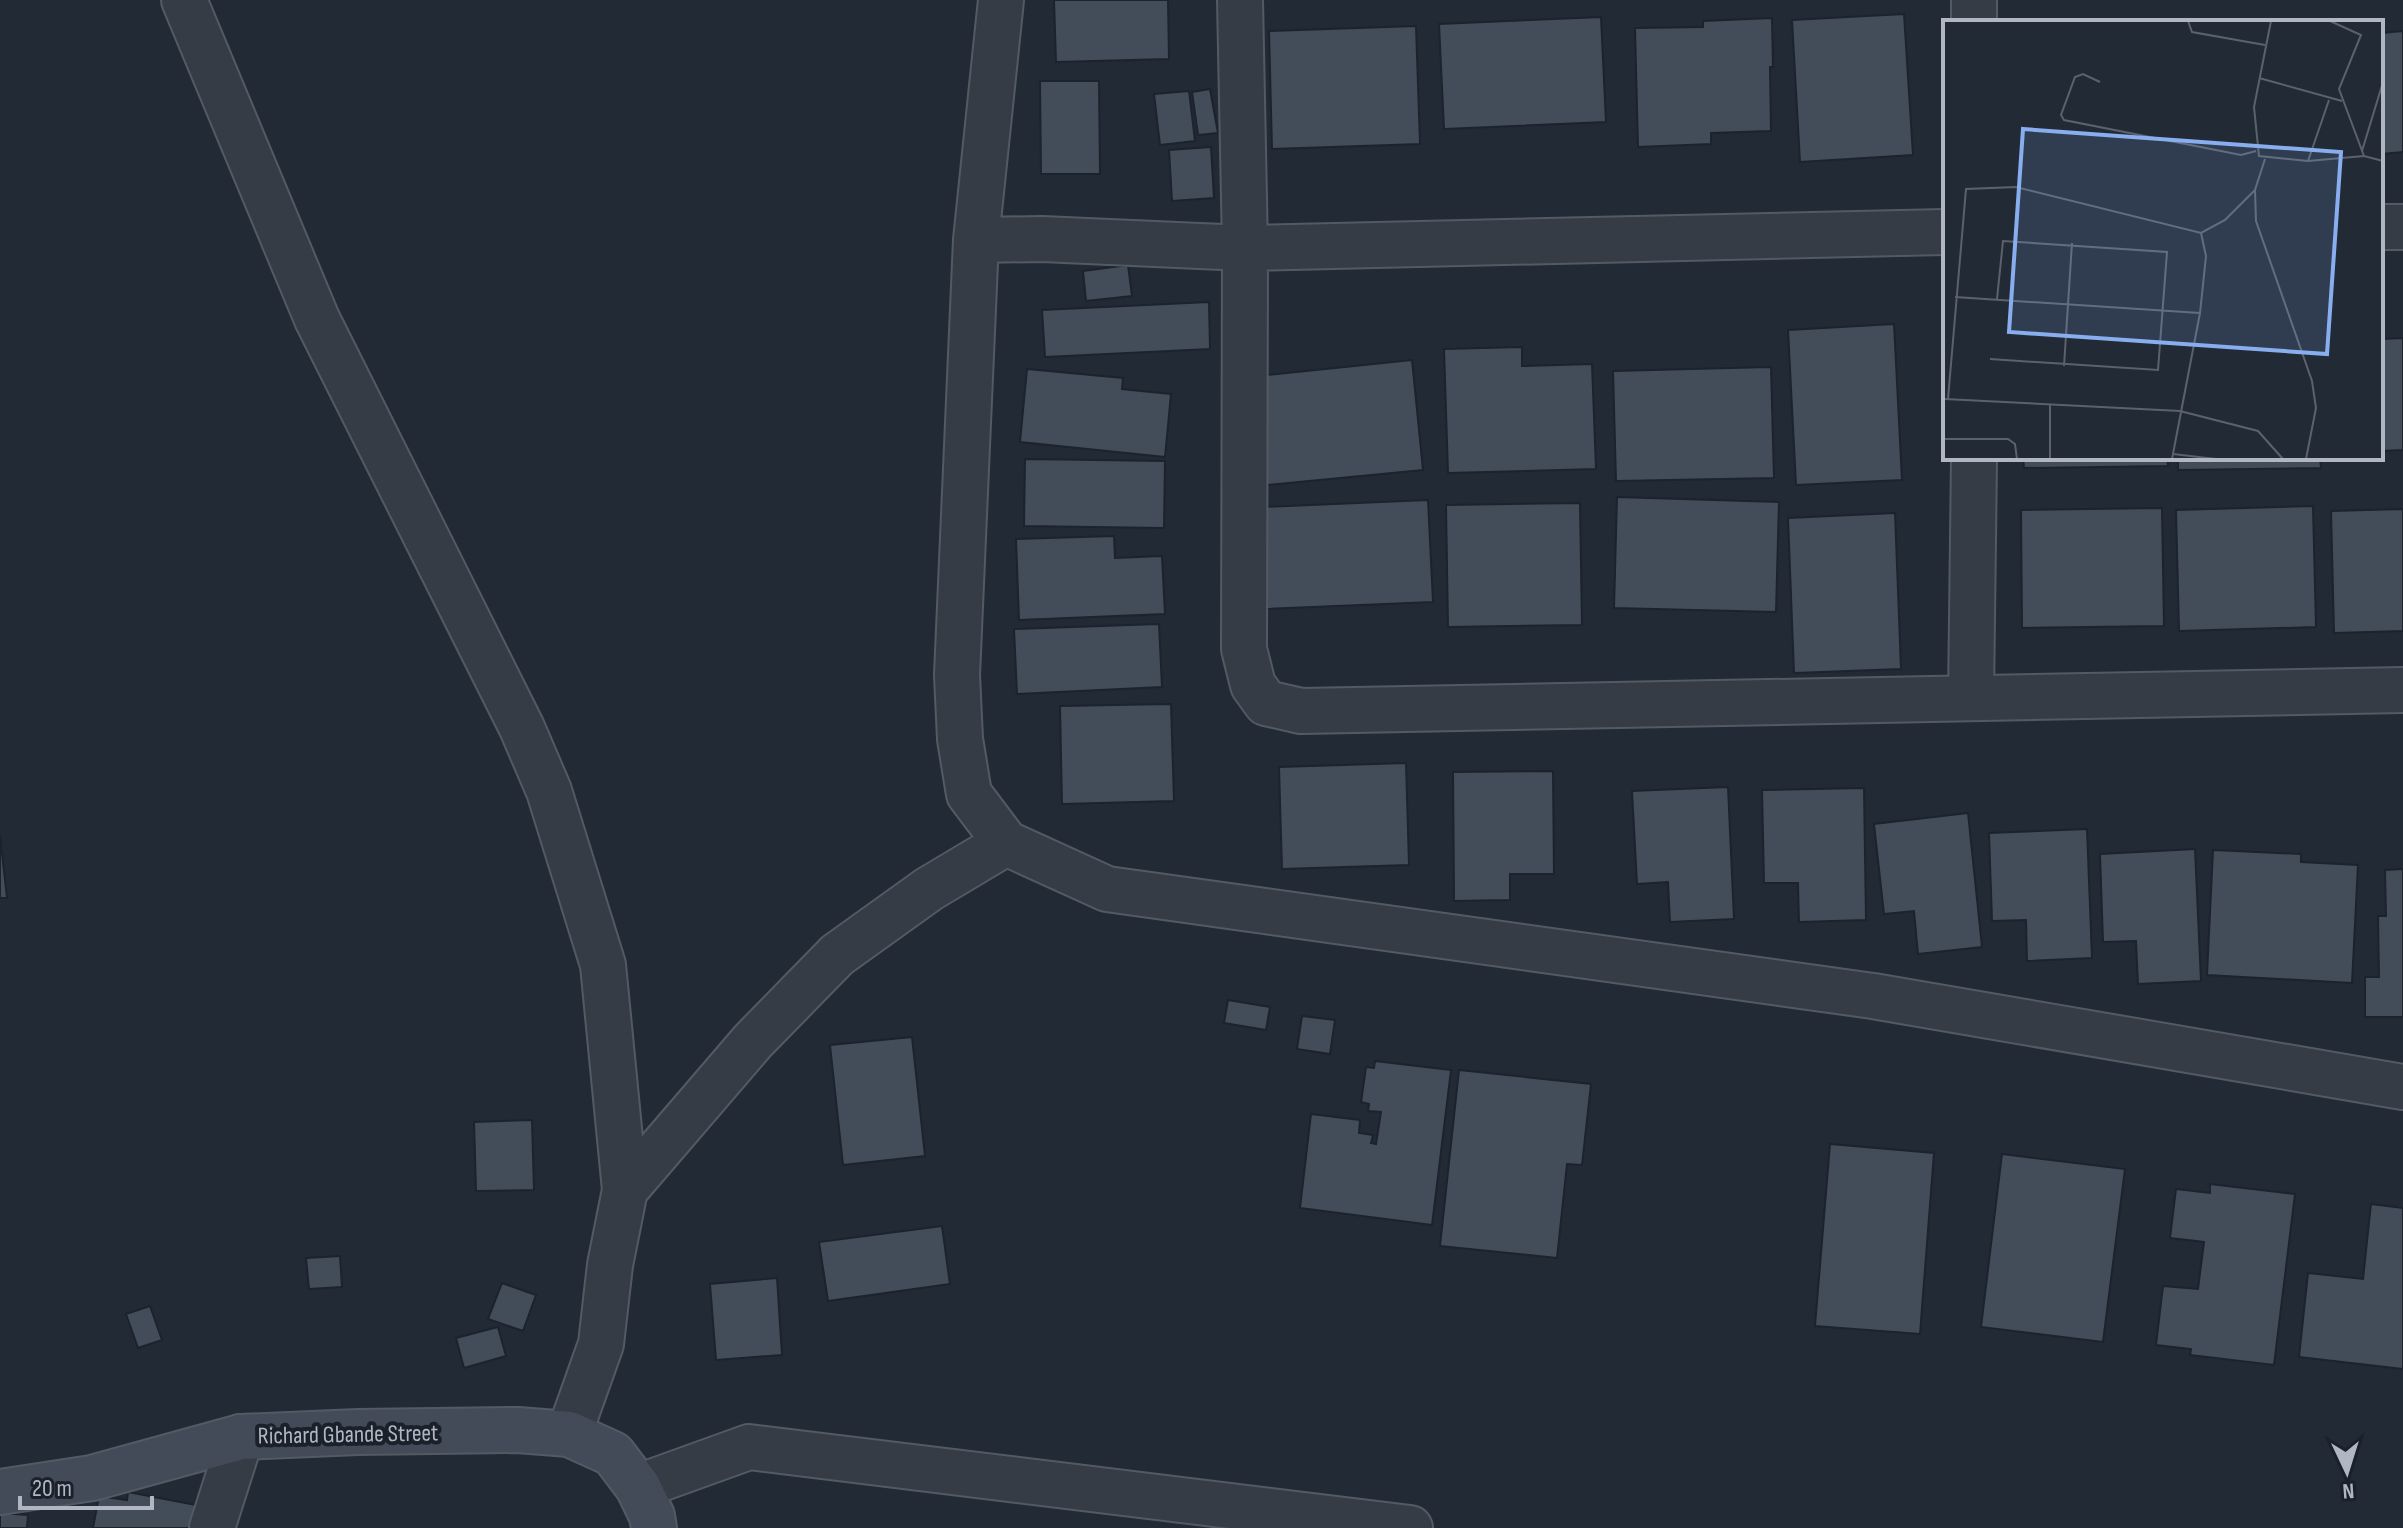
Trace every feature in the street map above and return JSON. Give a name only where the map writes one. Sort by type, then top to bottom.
[{"type":"street","points":[[184,0],[317,319],[522,728],[549,791],[603,965],[625,1190],[610,1265],[601,1344],[569,1434]]},
{"type":"street","points":[[1001,0],[976,240],[957,675],[960,739],[969,794],[1006,843],[1107,889],[1873,996],[2403,1087]]},
{"type":"street","points":[[1240,0],[1245,248],[1244,649],[1253,685],[1266,703],[1301,711],[2403,690]]},
{"type":"street","points":[[976,240],[1042,239],[1245,248],[1943,232]]},
{"type":"street","points":[[1971,698],[1974,460]]},
{"type":"street","points":[[625,1190],[753,1041],[837,955],[929,889],[1006,843]]},
{"type":"street","name":"Richard Gbande Street","points":[[0,1492],[92,1478],[241,1437],[358,1432],[569,1434],[613,1454],[638,1487],[652,1516],[654,1528]]},
{"type":"street","points":[[212,1528],[241,1437]]},
{"type":"street","points":[[638,1487],[749,1447],[1410,1528]]},
{"type":"building","points":[[1054,0],[1168,0],[1169,59],[1056,62]]},
{"type":"building","points":[[1904,14],[1913,155],[1800,162],[1792,20]]},
{"type":"building","points":[[1601,17],[1606,122],[1444,129],[1439,24]]},
{"type":"building","points":[[1772,18],[1771,131],[1711,133],[1711,144],[1638,147],[1635,28],[1703,27],[1703,21]]},
{"type":"building","points":[[1416,26],[1420,144],[1272,149],[1269,31]]},
{"type":"building","points":[[2403,31],[2403,152],[2383,154],[2383,33]]},
{"type":"building","points":[[1040,81],[1099,81],[1100,174],[1041,174]]},
{"type":"building","points":[[1210,89],[1218,133],[1198,135],[1192,92]]},
{"type":"building","points":[[1189,91],[1195,141],[1160,145],[1154,94]]},
{"type":"building","points":[[1211,147],[1214,198],[1172,201],[1169,150]]},
{"type":"building","points":[[1128,265],[1132,296],[1086,301],[1083,271]]},
{"type":"building","points":[[1209,302],[1210,349],[1045,357],[1042,310]]},
{"type":"building","points":[[1894,324],[1902,480],[1796,485],[1788,330]]},
{"type":"building","points":[[2403,338],[2403,450],[2383,451],[2383,339]]},
{"type":"building","points":[[1522,347],[1522,366],[1592,364],[1596,469],[1448,473],[1444,349]]},
{"type":"building","points":[[1412,360],[1423,470],[1267,485],[1257,376]]},
{"type":"building","points":[[1771,367],[1774,478],[1616,481],[1613,371]]},
{"type":"building","points":[[1027,369],[1123,378],[1122,389],[1171,394],[1165,457],[1020,442]]},
{"type":"building","points":[[1025,459],[1165,461],[1164,528],[1024,526]]},
{"type":"building","points":[[2023,460],[2167,460],[2168,466],[2024,468]]},
{"type":"building","points":[[2178,460],[2320,460],[2321,468],[2178,470]]},
{"type":"building","points":[[1617,497],[1779,502],[1776,612],[1614,608]]},
{"type":"building","points":[[1428,500],[1433,602],[1267,609],[1262,507]]},
{"type":"building","points":[[1580,503],[1582,625],[1448,627],[1446,505]]},
{"type":"building","points":[[2313,506],[2316,627],[2179,631],[2176,510]]},
{"type":"building","points":[[2162,508],[2164,626],[2022,628],[2021,510]]},
{"type":"building","points":[[2403,509],[2403,631],[2334,633],[2331,511]]},
{"type":"building","points":[[1895,513],[1901,669],[1794,673],[1788,518]]},
{"type":"building","points":[[1114,536],[1115,558],[1162,556],[1165,614],[1019,620],[1016,539]]},
{"type":"building","points":[[1159,624],[1162,687],[1017,694],[1014,629]]},
{"type":"building","points":[[1171,704],[1174,801],[1062,804],[1060,706]]},
{"type":"building","points":[[1406,763],[1409,865],[1282,869],[1279,767]]},
{"type":"building","points":[[1553,771],[1554,874],[1510,874],[1510,900],[1454,901],[1453,772]]},
{"type":"building","points":[[1728,787],[1734,919],[1670,922],[1668,882],[1637,884],[1632,791]]},
{"type":"building","points":[[1864,788],[1866,920],[1799,922],[1798,883],[1764,883],[1762,790]]},
{"type":"building","points":[[1968,813],[1982,947],[1918,954],[1914,911],[1884,914],[1874,824]]},
{"type":"building","points":[[2087,829],[2092,958],[2027,961],[2026,920],[1992,921],[1989,833]]},
{"type":"building","points":[[0,835],[7,898],[0,898]]},
{"type":"building","points":[[2195,849],[2201,981],[2138,984],[2136,941],[2103,942],[2100,854]]},
{"type":"building","points":[[2213,850],[2301,854],[2301,862],[2358,865],[2352,983],[2207,975]]},
{"type":"building","points":[[2403,869],[2403,1017],[2365,1017],[2365,977],[2379,977],[2378,916],[2386,916],[2385,870]]},
{"type":"building","points":[[1228,1000],[1270,1007],[1266,1030],[1224,1023]]},
{"type":"building","points":[[1302,1016],[1335,1020],[1330,1054],[1297,1049]]},
{"type":"building","points":[[912,1037],[925,1156],[843,1165],[830,1045]]},
{"type":"building","points":[[1375,1061],[1451,1070],[1432,1225],[1300,1208],[1311,1114],[1360,1120],[1359,1133],[1373,1135],[1371,1143],[1376,1144],[1381,1112],[1368,1111],[1369,1104],[1361,1102],[1366,1067],[1374,1068]]},
{"type":"building","points":[[1459,1070],[1591,1084],[1582,1165],[1567,1164],[1557,1258],[1440,1246]]},
{"type":"building","points":[[532,1120],[534,1190],[476,1191],[474,1122]]},
{"type":"building","points":[[1830,1144],[1934,1153],[1920,1334],[1815,1326]]},
{"type":"building","points":[[2002,1154],[2125,1169],[2103,1342],[1981,1327]]},
{"type":"building","points":[[2210,1184],[2295,1194],[2274,1365],[2190,1355],[2191,1349],[2156,1345],[2163,1286],[2198,1289],[2204,1242],[2170,1238],[2176,1189],[2210,1193]]},
{"type":"building","points":[[2371,1204],[2403,1208],[2403,1369],[2299,1357],[2308,1273],[2363,1279]]},
{"type":"building","points":[[942,1226],[950,1284],[828,1301],[819,1242]]},
{"type":"building","points":[[340,1256],[342,1287],[309,1289],[306,1258]]},
{"type":"building","points":[[777,1278],[782,1355],[716,1360],[710,1284]]},
{"type":"building","points":[[502,1283],[536,1295],[523,1331],[488,1319]]},
{"type":"building","points":[[150,1306],[162,1340],[138,1348],[126,1314]]},
{"type":"building","points":[[498,1327],[506,1356],[464,1368],[456,1338]]},
{"type":"building","points":[[128,1492],[201,1506],[197,1528],[93,1528],[99,1496],[127,1500]]},
{"type":"building","points":[[0,1513],[28,1515],[27,1528],[0,1528]]}]
